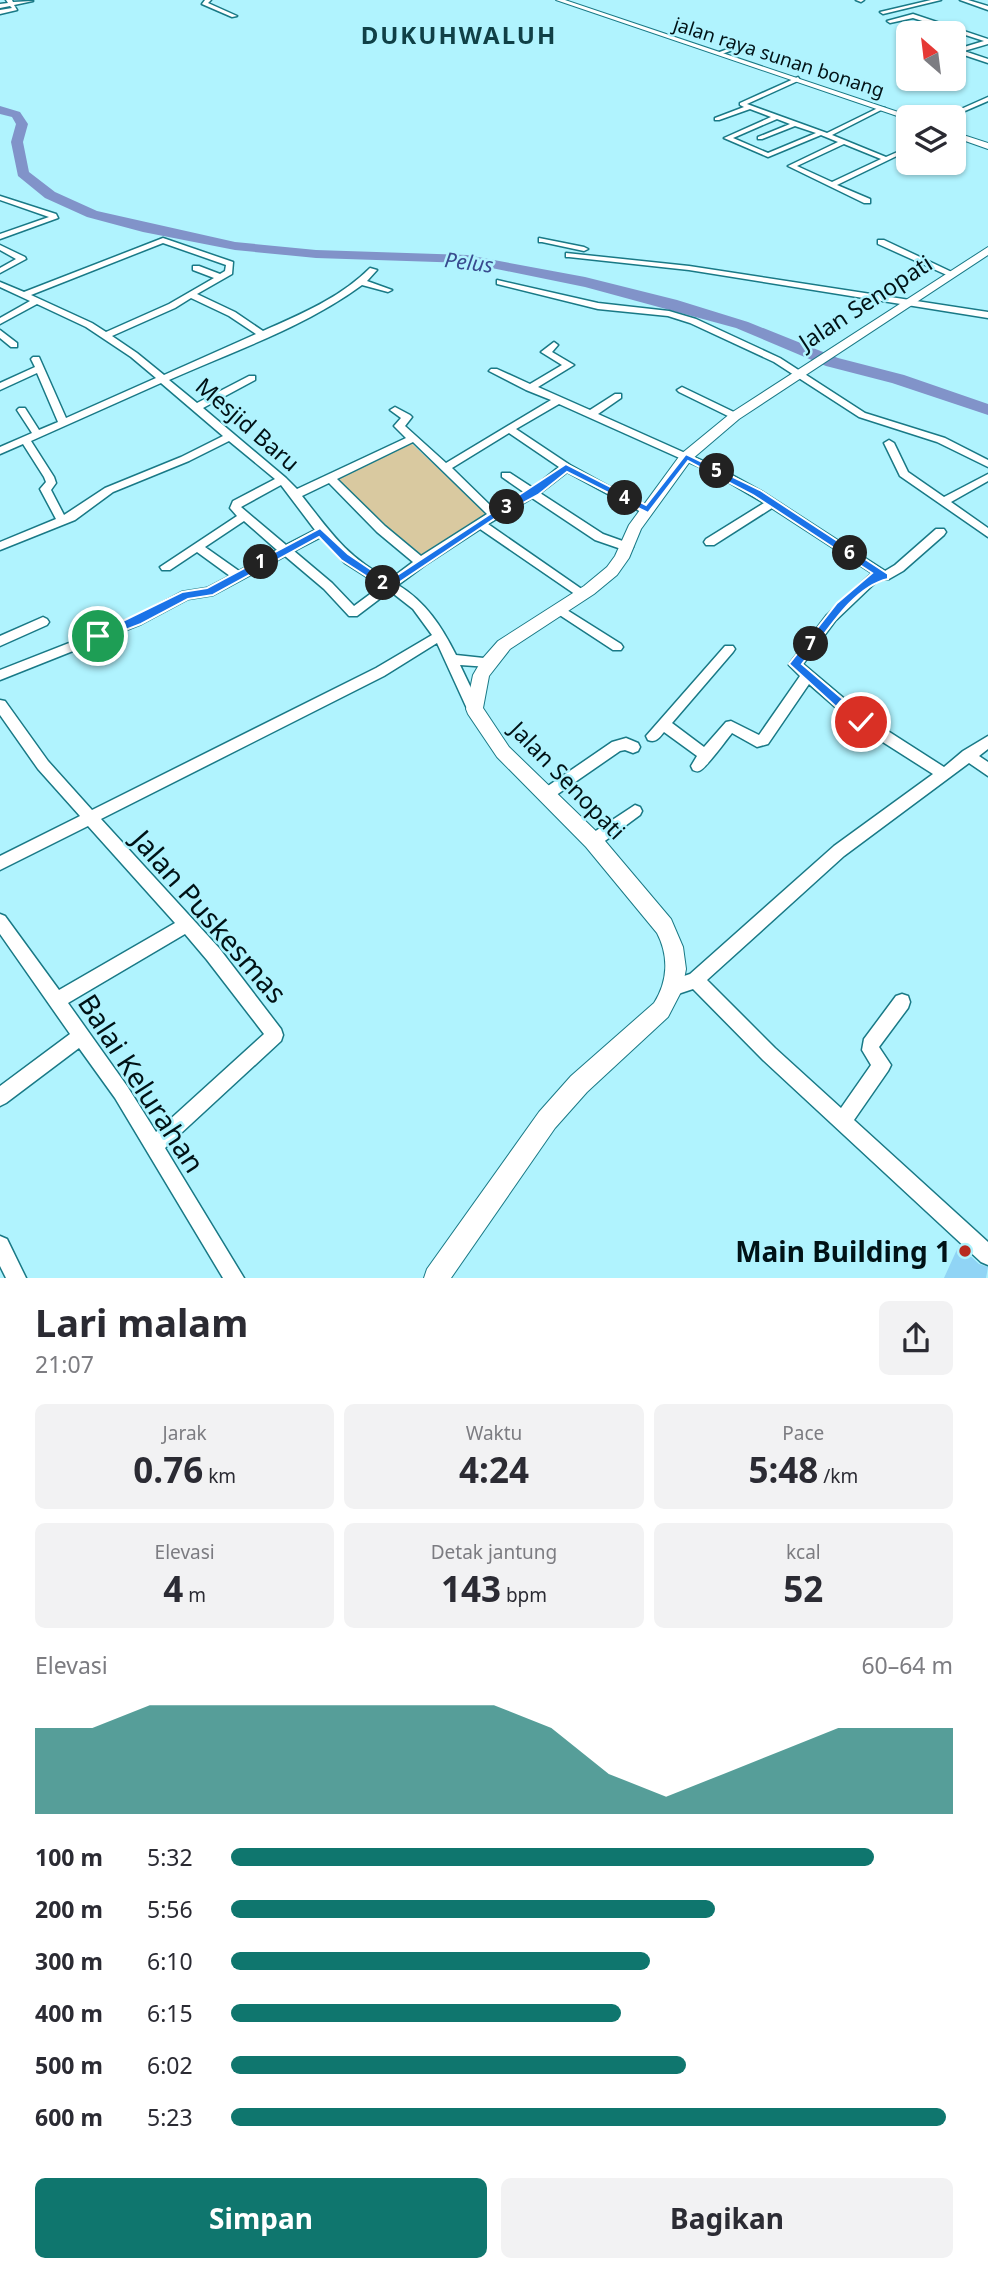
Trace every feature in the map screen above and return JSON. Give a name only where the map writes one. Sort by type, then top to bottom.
[{"type":"main road","name":"jalan raya sunan bonang","points":[[559,0],[896,113]]},
{"type":"main road","points":[[966,138],[988,146]]},
{"type":"main road","name":"Jalan Senopati","points":[[675,987],[674,951],[668,931],[593,841],[503,752],[474,709],[481,675],[505,645],[612,571],[648,510],[686,457],[735,416],[988,250]]},
{"type":"main road","points":[[436,1278],[547,1120],[579,1084],[661,1010],[675,987]]},
{"type":"street","points":[[208,0],[204,3],[234,16]]},
{"type":"street","points":[[905,0],[919,5]]},
{"type":"street","points":[[883,12],[938,0]]},
{"type":"street","points":[[963,0],[988,8]]},
{"type":"street","points":[[0,6],[10,2],[30,1]]},
{"type":"street","points":[[0,12],[14,10],[10,2]]},
{"type":"street","points":[[890,21],[913,16],[931,19],[988,41]]},
{"type":"street","points":[[966,48],[988,41]]},
{"type":"street","points":[[720,53],[743,45]]},
{"type":"street","points":[[975,46],[986,57]]},
{"type":"street","points":[[966,53],[986,57]]},
{"type":"street","points":[[798,79],[741,103],[887,159]]},
{"type":"street","points":[[966,108],[988,99]]},
{"type":"street","points":[[717,119],[749,107]]},
{"type":"street","points":[[776,117],[727,138],[768,155],[882,108]]},
{"type":"street","points":[[727,123],[759,111]]},
{"type":"street","points":[[760,138],[794,124]]},
{"type":"street","points":[[844,142],[791,166],[867,201]]},
{"type":"street","points":[[831,185],[896,155]]},
{"type":"street","points":[[0,198],[54,217],[1,236]]},
{"type":"street","points":[[24,295],[163,240],[227,262],[231,269],[192,295],[104,336]]},
{"type":"street","points":[[542,240],[561,246],[914,300],[988,314]]},
{"type":"street","points":[[881,242],[952,274]]},
{"type":"street","points":[[0,247],[22,259],[0,271]]},
{"type":"street","points":[[569,256],[689,268],[914,300]]},
{"type":"street","points":[[196,268],[220,278]]},
{"type":"street","points":[[0,451],[335,300],[373,270]]},
{"type":"street","points":[[361,282],[387,290]]},
{"type":"street","points":[[500,282],[598,306],[680,317],[746,345],[794,377],[862,415],[940,440],[988,464]]},
{"type":"street","name":"Mesjid Baru","points":[[0,284],[89,325],[164,378],[282,480],[296,494],[320,532],[345,557],[405,596],[418,608],[438,637],[474,709]]},
{"type":"street","points":[[192,295],[232,314],[262,335]]},
{"type":"street","points":[[0,321],[37,301]]},
{"type":"street","points":[[0,333],[14,345]]},
{"type":"street","points":[[529,388],[569,365],[546,352],[554,345]]},
{"type":"street","points":[[0,387],[38,363],[63,422]]},
{"type":"street","points":[[494,371],[686,457],[772,503],[885,576]]},
{"type":"street","points":[[196,408],[252,378]]},
{"type":"street","points":[[682,390],[735,416]]},
{"type":"street","points":[[589,415],[618,396]]},
{"type":"street","points":[[446,467],[556,401]]},
{"type":"street","points":[[22,410],[37,434]]},
{"type":"street","points":[[395,410],[407,417],[399,426],[446,467],[494,515]]},
{"type":"street","points":[[511,429],[566,467],[648,510]]},
{"type":"street","points":[[0,546],[62,521],[82,511],[109,490],[185,459],[231,436]]},
{"type":"street","points":[[296,494],[412,438]]},
{"type":"street","points":[[25,439],[50,477],[51,483],[45,489],[62,521]]},
{"type":"street","points":[[889,443],[902,471],[988,533]]},
{"type":"street","points":[[282,480],[235,506],[284,551],[328,586],[351,613],[421,562],[534,492],[566,467]]},
{"type":"street","points":[[506,475],[598,537],[627,547]]},
{"type":"street","points":[[329,477],[381,529],[421,562]]},
{"type":"street","points":[[945,501],[988,477]]},
{"type":"street","points":[[710,542],[772,503]]},
{"type":"street","points":[[166,567],[244,516]]},
{"type":"street","points":[[480,524],[582,594]]},
{"type":"street","points":[[0,675],[137,621],[186,595],[209,592],[320,532]]},
{"type":"street","points":[[940,532],[899,568],[885,576],[875,576],[867,582],[831,618],[795,664],[861,722],[944,774]]},
{"type":"street","points":[[198,547],[237,575]]},
{"type":"street","points":[[559,610],[617,647]]},
{"type":"street","points":[[0,641],[43,622]]},
{"type":"street","points":[[0,863],[380,672],[438,637]]},
{"type":"street","points":[[653,736],[729,649]]},
{"type":"street","points":[[450,660],[489,662]]},
{"type":"street","points":[[663,724],[702,760],[731,726],[757,741],[763,740],[807,676]]},
{"type":"street","name":"Jalan Puskesmas","points":[[0,705],[43,765],[213,954],[275,1035],[154,1146]]},
{"type":"street","points":[[675,987],[695,980],[839,851],[988,742]]},
{"type":"street","points":[[547,794],[617,746],[626,744],[633,747]]},
{"type":"street","points":[[968,755],[988,770]]},
{"type":"street","points":[[593,841],[635,811]]},
{"type":"street","name":"Balai Kelurahan","points":[[0,921],[154,1146],[234,1278]]},
{"type":"street","points":[[56,1001],[185,926]]},
{"type":"street","points":[[695,980],[769,1054],[988,1255]]},
{"type":"street","points":[[844,1120],[882,1065],[870,1050],[870,1045],[902,1002]]},
{"type":"street","points":[[0,1097],[81,1036]]},
{"type":"street","points":[[0,1246],[16,1278]]},
{"type":"shaded area","points":[[408,440],[488,515],[414,559],[329,473],[395,443]]},
{"type":"building","name":"Main Building 1","points":[[959,1245],[979,1264],[988,1267],[986,1278],[944,1278]]},
{"type":"waterway","name":"Pelus","points":[[0,110],[16,115],[22,124],[17,142],[23,173],[34,185],[50,195],[92,214],[143,228],[235,246],[316,254],[467,259],[585,282],[671,303],[742,325],[832,362],[898,379],[988,410]]},
{"type":"place","name":"Main Building 1","points":[[965,1251]]},
{"type":"district","name":"DUKUHWALUH","points":[[459,34]]},
{"type":"route","points":[[98,636],[137,621],[186,595],[209,592],[320,532],[357,567],[388,586],[480,524],[534,492],[566,467],[648,510],[686,457],[757,493],[885,576],[875,576],[841,606],[795,664],[835,702],[861,722]]}]
